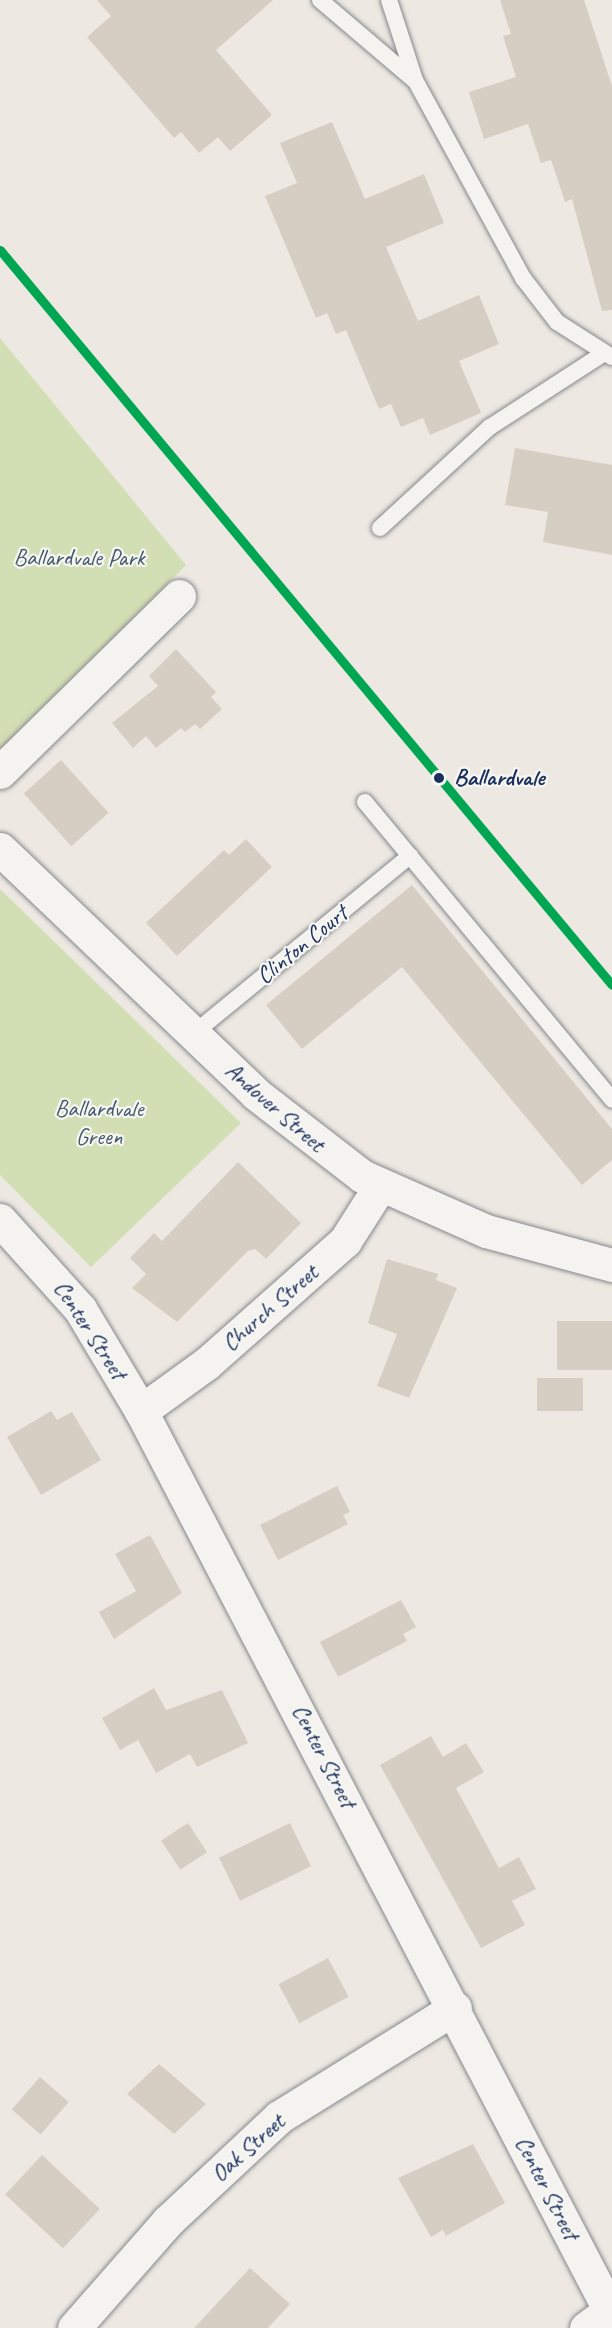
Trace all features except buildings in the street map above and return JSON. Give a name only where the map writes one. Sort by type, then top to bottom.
[{"type":"street","points":[[0,772],[179,596]]},
{"type":"street","name":"Andover Street","points":[[0,849],[288,1122],[380,1186],[507,1238],[612,1265]]},
{"type":"street","name":"Church Street","points":[[141,1411],[206,1364],[345,1241],[380,1186]]},
{"type":"street","name":"Center Street","points":[[0,1220],[80,1309],[141,1411],[455,2008],[605,2316]]},
{"type":"street","name":"Oak Street","points":[[74,2328],[168,2221],[279,2117],[455,2008]]},
{"type":"lane","points":[[320,0],[415,80]]},
{"type":"lane","points":[[380,528],[490,427],[607,356],[538,301],[415,80],[388,0]]},
{"type":"lane","points":[[365,802],[612,1100]]},
{"type":"lane","name":"Clinton Court","points":[[193,1034],[410,856]]},
{"type":"green space","name":"Ballardvale Park","points":[[0,338],[186,565],[0,749]]},
{"type":"green space","name":"Ballardvale Green","points":[[0,889],[241,1123],[91,1267],[0,1175]]},
{"type":"transit line","points":[[0,250],[612,985]]},
{"type":"place","name":"Ballardvale","points":[[439,778]]}]
